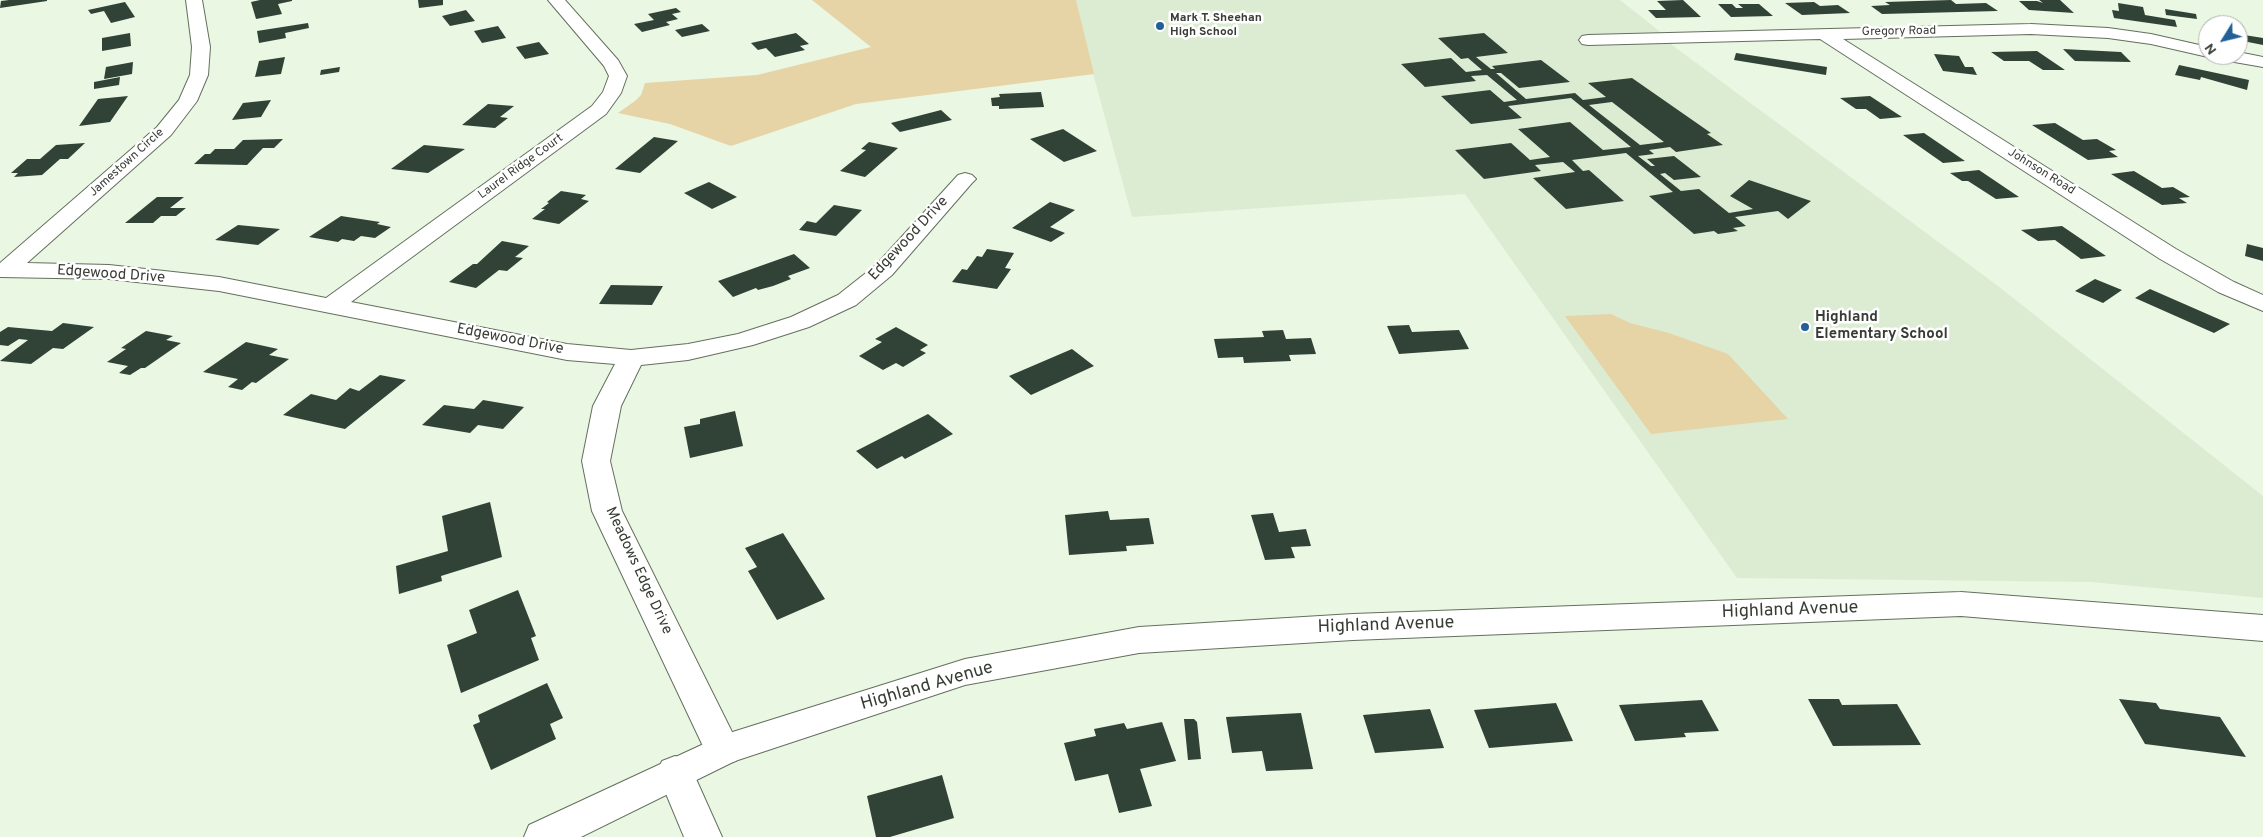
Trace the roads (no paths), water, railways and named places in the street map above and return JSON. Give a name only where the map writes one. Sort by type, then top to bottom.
[{"type":"street","name":"Jamestown Circle","points":[[3,270],[164,130],[188,101],[199,75],[200,56],[194,0]]},
{"type":"street","name":"Laurel Ridge Court","points":[[332,305],[599,110],[612,93],[618,76],[612,64],[556,0]]},
{"type":"street","name":"Gregory Road","points":[[1588,40],[2031,30],[2108,33],[2151,39],[2198,50]]},
{"type":"street","name":"Johnson Road","points":[[1823,34],[2168,254],[2226,287],[2263,304]]},
{"type":"street","points":[[2248,59],[2263,62]]},
{"type":"street","name":"Edgewood Drive","points":[[3,270],[109,272],[219,284],[567,352],[632,358],[688,352],[744,340],[800,322],[847,300],[884,270],[964,179]]},
{"type":"street","name":"Meadows Edge Drive","points":[[632,358],[607,406],[596,461],[607,510],[723,750]]},
{"type":"street","name":"Highland Avenue","points":[[543,837],[723,750],[964,672],[1139,640],[1353,627],[1961,604],[2263,628]]},
{"type":"street","points":[[675,772],[702,837]]},
{"type":"place","name":"Mark T. Sheehan High School","points":[[1160,26]]},
{"type":"place","name":"Highland Elementary School","points":[[1805,327]]}]
